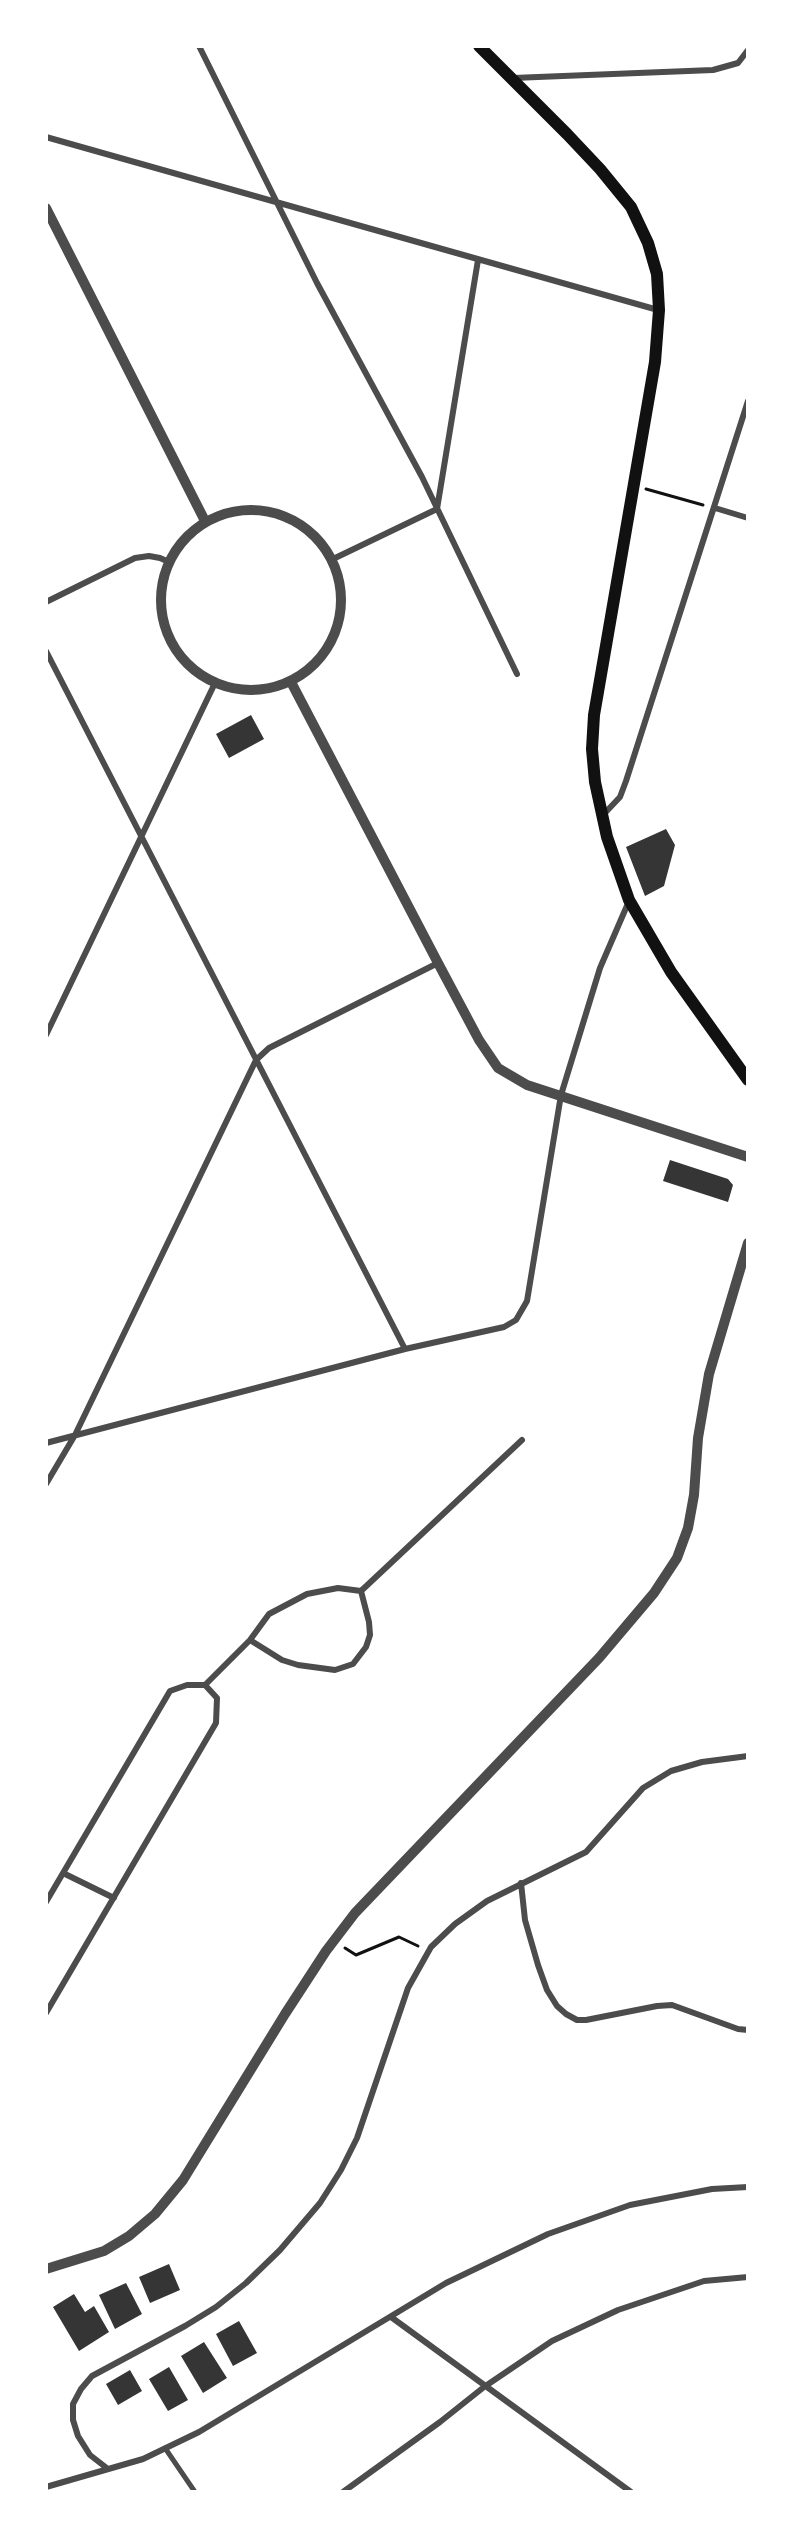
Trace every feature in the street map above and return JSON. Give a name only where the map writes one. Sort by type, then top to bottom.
[{"type":"main road","points":[[479,46],[600,170],[631,207],[648,243],[657,274],[659,310],[655,362],[594,715],[592,749],[595,782],[616,867],[629,900],[671,972],[747,1080]]},
{"type":"street","points":[[199,46],[317,283],[437,509],[517,674]]},
{"type":"street","points":[[512,78],[713,70],[738,63],[747,50]]},
{"type":"street","points":[[46,136],[659,310]]},
{"type":"street","points":[[46,208],[206,521]]},
{"type":"street","points":[[437,509],[478,260]]},
{"type":"street","points":[[602,816],[620,797],[623,789],[715,508],[747,401]]},
{"type":"street","points":[[715,508],[747,518]]},
{"type":"street","points":[[253,509],[277,513],[306,528],[318,539],[333,559],[341,587],[341,615],[332,643],[315,666],[291,682],[266,690],[240,690],[214,683],[191,668],[173,645],[162,619],[161,590],[168,562],[184,539],[206,521],[237,511],[253,509]]},
{"type":"street","points":[[333,559],[437,509]]},
{"type":"street","points":[[46,602],[135,558],[149,556],[168,562]]},
{"type":"street","points":[[46,651],[405,1349]]},
{"type":"street","points":[[291,682],[479,1040],[498,1068],[527,1085],[747,1157]]},
{"type":"street","points":[[46,1035],[214,683]]},
{"type":"street","points":[[46,1443],[405,1349],[504,1327],[516,1320],[527,1301],[561,1095],[600,968],[629,900]]},
{"type":"street","points":[[46,1485],[75,1435],[256,1060],[269,1048],[438,963]]},
{"type":"street","points":[[46,2269],[104,2251],[129,2236],[155,2214],[189,2171],[285,2014],[355,1912],[599,1658],[654,1593],[677,1558],[688,1528],[694,1495],[698,1438],[709,1374],[747,1243]]},
{"type":"street","points":[[361,1591],[522,1440]]},
{"type":"street","points":[[46,1902],[170,1691],[187,1686],[205,1685],[250,1640],[269,1614],[290,1601],[307,1594],[338,1588],[361,1591]]},
{"type":"street","points":[[250,1640],[282,1660],[298,1665],[335,1670],[354,1664],[366,1647],[370,1635],[368,1615],[361,1591]]},
{"type":"street","points":[[46,2013],[216,1723],[217,1698],[205,1685]]},
{"type":"street","points":[[108,2469],[90,2455],[78,2436],[73,2420],[73,2404],[81,2389],[92,2376],[216,2307],[246,2283],[280,2250],[320,2203],[341,2170],[357,2138],[408,1988],[429,1952],[455,1924],[488,1901],[586,1852],[643,1788],[671,1771],[702,1762],[747,1756]]},
{"type":"street","points":[[63,1873],[114,1898]]},
{"type":"street","points":[[521,1883],[525,1920],[538,1965],[547,1990],[557,2006],[566,2014],[577,2020],[586,2020],[672,2005],[738,2029],[747,2030]]},
{"type":"street","points":[[46,2487],[143,2459],[199,2433],[478,2265],[548,2234],[630,2205],[703,2191],[747,2187]]},
{"type":"street","points":[[343,2492],[484,2387],[552,2341],[618,2310],[704,2282],[747,2277]]},
{"type":"street","points":[[391,2317],[631,2492]]},
{"type":"street","points":[[165,2448],[195,2492]]},
{"type":"path","points":[[633,485],[715,508]]},
{"type":"path","points":[[333,1942],[356,1954],[399,1937],[429,1952]]},
{"type":"building","points":[[251,715],[264,739],[229,758],[216,734]]},
{"type":"building","points":[[666,829],[675,845],[664,886],[645,896],[626,847]]},
{"type":"building","points":[[670,1160],[728,1179],[733,1185],[728,1202],[663,1181]]},
{"type":"building","points":[[169,2264],[180,2290],[150,2303],[139,2277]]},
{"type":"building","points":[[126,2283],[142,2314],[115,2329],[99,2295]]},
{"type":"building","points":[[74,2294],[85,2312],[94,2306],[109,2332],[79,2351],[53,2307]]},
{"type":"building","points":[[239,2321],[257,2353],[233,2366],[216,2334]]},
{"type":"building","points":[[204,2342],[227,2378],[203,2393],[181,2356]]},
{"type":"building","points":[[169,2367],[188,2400],[168,2411],[149,2379]]},
{"type":"building","points":[[130,2370],[142,2391],[118,2405],[106,2384]]}]
